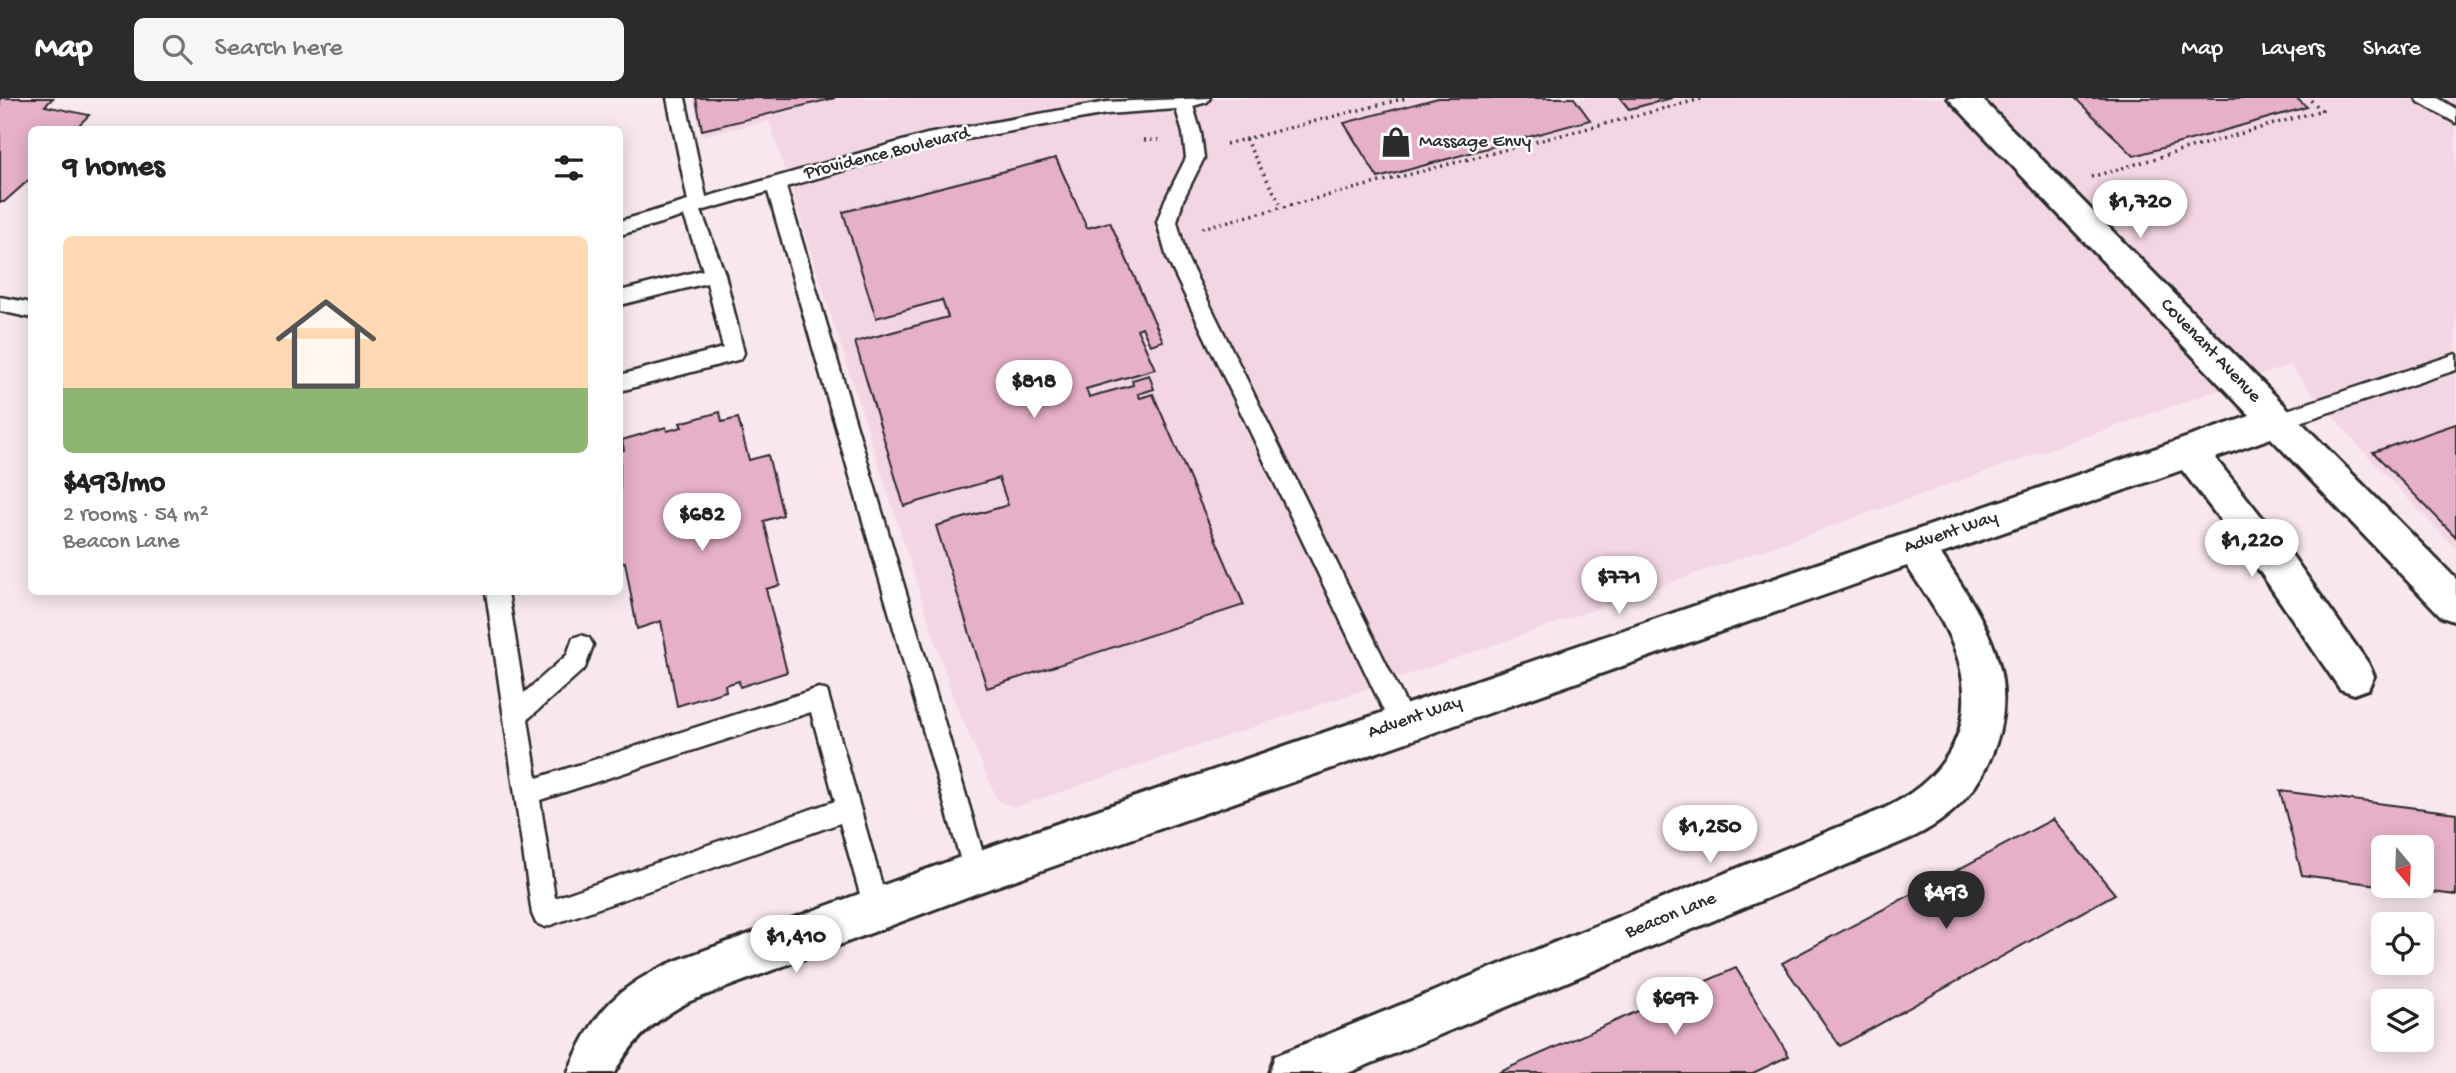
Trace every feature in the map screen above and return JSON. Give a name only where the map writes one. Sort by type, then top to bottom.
[{"type":"street","name":"Covenant Avenue","points":[[1963,98],[2456,605]]},
{"type":"street","name":"Advent Way","points":[[591,1073],[598,1053],[622,1020],[648,998],[678,983],[976,873],[1402,722],[2278,421]]},
{"type":"street","points":[[2189,452],[2241,515],[2299,593],[2354,676]]},
{"type":"street","name":"Beacon Lane","points":[[1293,1073],[1861,838],[1915,814],[1948,790],[1968,761],[1983,731],[1987,696],[1980,661],[1968,633],[1914,546]]},
{"type":"lane","points":[[623,382],[734,353],[715,274],[694,206],[676,98]]},
{"type":"lane","points":[[2425,98],[2456,117]]},
{"type":"lane","points":[[1188,100],[1195,158],[1174,200],[1167,222],[1177,258],[1402,722]]},
{"type":"lane","name":"Providence Boulevard","points":[[623,227],[927,140],[1107,108],[1188,100]]},
{"type":"lane","points":[[775,183],[976,873]]},
{"type":"lane","points":[[623,297],[715,274]]},
{"type":"lane","points":[[0,304],[28,310]]},
{"type":"lane","points":[[2278,421],[2456,362]]},
{"type":"lane","points":[[497,595],[545,914],[849,808]]},
{"type":"lane","points":[[517,714],[577,662],[581,645]]},
{"type":"lane","points":[[528,792],[820,699],[876,910]]},
{"type":"path","points":[[1226,144],[1406,98]]},
{"type":"path","points":[[1191,231],[1705,98]]},
{"type":"path","points":[[2090,177],[2322,110],[2308,98]]},
{"type":"path","points":[[1245,139],[1282,207]]},
{"type":"path","points":[[1144,140],[1161,141]]},
{"type":"shaded area","points":[[693,98],[2456,98],[2456,549],[2363,451],[2289,365],[1428,668],[1016,807],[998,801],[954,700],[769,121],[702,136]]},
{"type":"building","points":[[0,98],[53,98],[45,106],[89,115],[78,126],[28,126],[28,181],[4,202],[0,202]]},
{"type":"building","points":[[696,98],[835,98],[702,130]]},
{"type":"building","points":[[1438,98],[1574,98],[1590,120],[1378,178],[1344,123]]},
{"type":"building","points":[[1620,98],[1672,98],[1629,109]]},
{"type":"building","points":[[2075,98],[2296,98],[2307,107],[2134,156]]},
{"type":"building","points":[[1056,158],[1087,228],[1110,222],[1163,341],[1150,345],[1142,327],[1137,329],[1155,369],[1086,389],[1089,397],[1133,385],[1132,380],[1149,375],[1154,389],[1138,394],[1140,398],[1153,394],[1244,605],[987,688],[936,526],[1008,505],[999,478],[904,506],[855,342],[948,317],[942,300],[876,318],[843,212]]},
{"type":"building","points":[[720,412],[722,422],[738,418],[749,460],[768,455],[783,515],[764,521],[780,585],[766,589],[787,672],[740,687],[739,681],[725,685],[726,691],[677,706],[661,621],[637,629],[623,562],[623,440],[666,427],[667,431],[682,427],[680,423]]},
{"type":"building","points":[[2456,424],[2456,537],[2373,452]]},
{"type":"building","points":[[2280,791],[2456,813],[2456,895],[2434,892],[2434,835],[2371,835],[2371,884],[2302,875]]},
{"type":"building","points":[[2053,819],[2115,894],[1840,1046],[1782,963]]},
{"type":"building","points":[[1736,968],[1789,1056],[1753,1073],[1497,1073]]},
{"type":"place","name":"Massage Envy","points":[[1396,142]]}]
